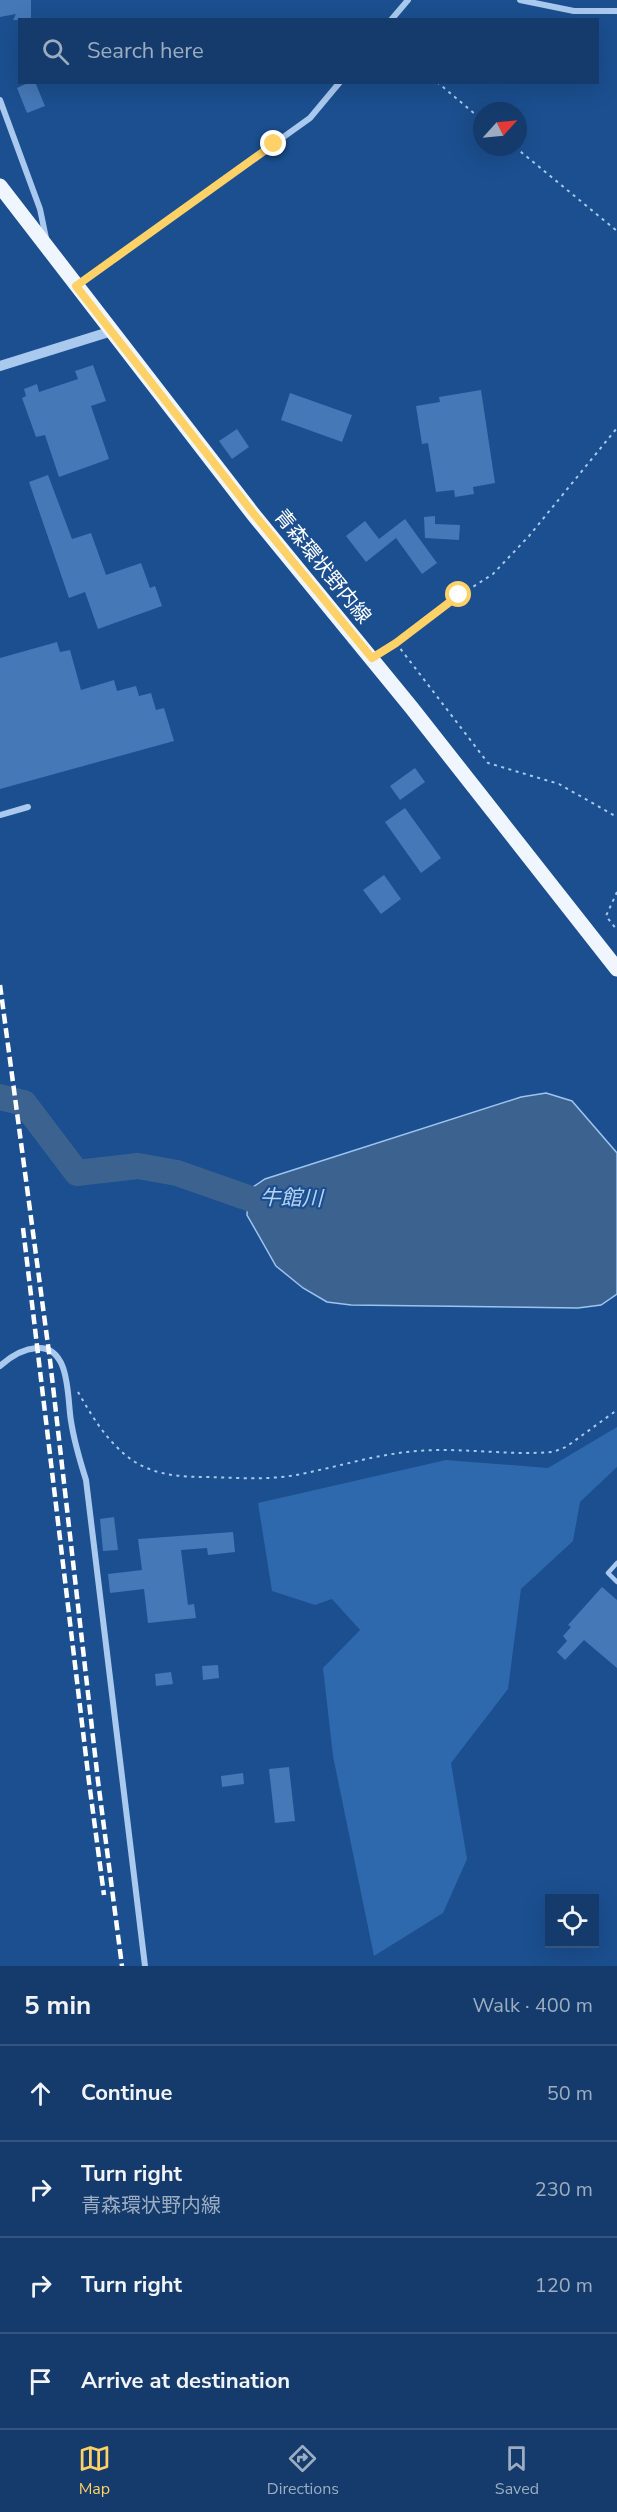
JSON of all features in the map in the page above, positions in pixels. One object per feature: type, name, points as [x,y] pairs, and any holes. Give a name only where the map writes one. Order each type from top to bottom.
[{"type":"main road","name":"青森環状野内線","points":[[0,186],[253,513],[372,658],[617,969]]},
{"type":"street","points":[[393,18],[408,0]]},
{"type":"street","points":[[520,0],[590,13],[617,11]]},
{"type":"street","points":[[76,286],[310,118],[338,84]]},
{"type":"street","points":[[0,100],[40,209],[47,249]]},
{"type":"street","points":[[0,366],[112,331]]},
{"type":"street","points":[[0,815],[28,807]]},
{"type":"street","points":[[0,1366],[12,1356],[28,1349],[42,1348],[55,1353],[62,1364],[76,1446],[86,1480],[145,1966]]},
{"type":"lane","points":[[617,1563],[608,1573],[617,1582]]},
{"type":"path","points":[[438,84],[473,113]]},
{"type":"path","points":[[526,156],[617,231]]},
{"type":"path","points":[[372,658],[396,643],[440,608],[493,574],[529,536],[617,428]]},
{"type":"path","points":[[396,643],[488,763],[559,784],[617,817]]},
{"type":"path","points":[[617,892],[606,916],[617,930]]},
{"type":"path","points":[[62,1364],[95,1421],[111,1441],[135,1461],[161,1474],[194,1477],[249,1478],[294,1475],[394,1453],[426,1449],[552,1452],[566,1447],[617,1410]]},
{"type":"shaded area","points":[[617,1427],[617,1467],[580,1502],[573,1541],[521,1589],[508,1689],[451,1763],[467,1859],[443,1913],[374,1956],[333,1756],[323,1668],[360,1630],[332,1599],[315,1605],[272,1591],[258,1503],[446,1460],[548,1468]]},
{"type":"water","points":[[546,1093],[572,1101],[617,1153],[617,1294],[601,1305],[578,1308],[351,1305],[327,1302],[303,1288],[276,1266],[247,1215],[248,1198],[253,1187],[265,1179],[521,1097]]},
{"type":"building","points":[[0,0],[31,0],[31,18],[13,20],[16,14],[0,17]]},
{"type":"building","points":[[26,84],[36,84],[45,106],[27,113],[17,88]]},
{"type":"building","points":[[93,365],[106,401],[91,406],[109,459],[59,477],[45,435],[36,437],[22,398],[26,396],[24,389],[37,384],[39,392],[78,379],[75,371]]},
{"type":"building","points":[[481,390],[495,483],[473,487],[474,494],[455,497],[454,490],[436,492],[428,443],[422,444],[416,406],[440,402],[439,397]]},
{"type":"building","points":[[290,393],[352,415],[342,442],[281,420]]},
{"type":"building","points":[[237,429],[249,447],[232,459],[219,441]]},
{"type":"building","points":[[48,475],[72,539],[91,533],[106,575],[141,563],[150,588],[155,586],[162,606],[98,629],[85,592],[69,598],[29,482]]},
{"type":"building","points":[[435,516],[435,524],[460,525],[459,540],[425,538],[424,517]]},
{"type":"building","points":[[405,519],[437,563],[422,574],[396,538],[366,562],[346,536],[365,521],[379,539]]},
{"type":"building","points":[[57,642],[60,652],[70,650],[81,690],[114,680],[117,691],[136,686],[139,696],[151,693],[156,710],[164,708],[174,741],[0,789],[0,658]]},
{"type":"building","points":[[415,768],[425,782],[400,800],[390,786]]},
{"type":"building","points":[[405,808],[441,858],[421,873],[385,822]]},
{"type":"building","points":[[384,875],[401,899],[381,914],[363,890]]},
{"type":"building","points":[[114,1517],[118,1550],[103,1551],[100,1519]]},
{"type":"building","points":[[233,1532],[235,1552],[208,1555],[207,1548],[181,1550],[188,1605],[194,1604],[196,1618],[148,1623],[144,1589],[110,1593],[108,1574],[142,1570],[138,1539]]},
{"type":"building","points":[[602,1587],[617,1600],[617,1668],[584,1640],[565,1660],[557,1652],[567,1641],[563,1636],[571,1627],[568,1625]]},
{"type":"building","points":[[218,1665],[219,1678],[203,1680],[202,1666]]},
{"type":"building","points":[[171,1672],[173,1684],[156,1686],[155,1674]]},
{"type":"building","points":[[289,1767],[295,1821],[275,1823],[269,1769]]},
{"type":"building","points":[[243,1773],[244,1784],[222,1787],[221,1776]]},
{"type":"waterway","name":"牛館川","points":[[0,1097],[24,1103],[77,1173],[138,1166],[177,1173],[257,1201],[283,1200]]},
{"type":"railway","points":[[0,985],[50,1360],[98,1781],[122,1966]]},
{"type":"railway","points":[[23,1228],[104,1895]]},
{"type":"route","points":[[274,144],[76,286],[253,513],[372,658],[396,643],[459,595]]}]
